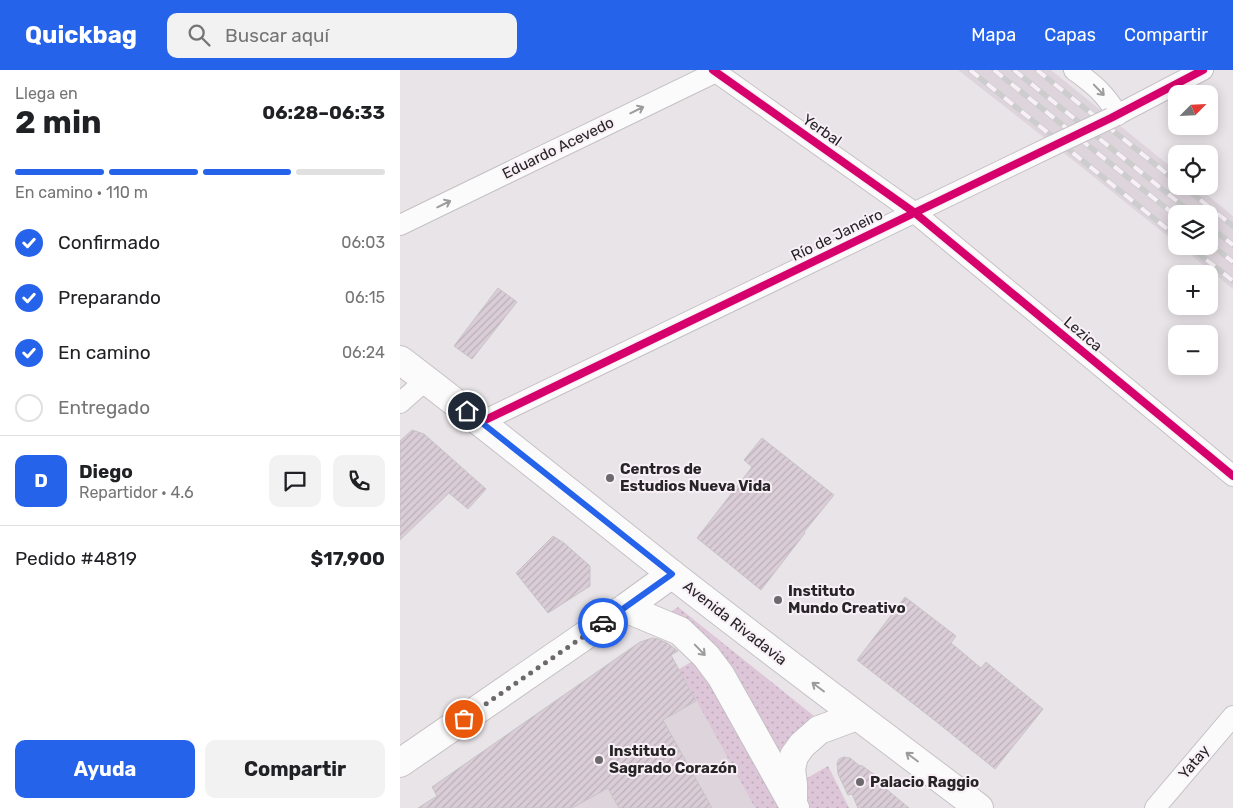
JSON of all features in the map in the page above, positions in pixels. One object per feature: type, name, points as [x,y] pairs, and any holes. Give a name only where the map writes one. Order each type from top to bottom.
[{"type":"main road","name":"Avenida Rivadavia","points":[[400,360],[672,574],[979,808]]},
{"type":"main road","points":[[400,763],[672,574]]},
{"type":"main road","points":[[625,608],[680,631],[706,656],[721,676],[794,806]]},
{"type":"main road","points":[[794,806],[791,769],[794,756],[802,745],[819,730],[857,716]]},
{"type":"street","points":[[1074,70],[1094,84],[1108,99],[1115,116]]},
{"type":"street","name":"Río de Janeiro","points":[[481,422],[1054,146],[1203,70]]},
{"type":"street","name":"Yerbal","points":[[715,71],[914,213]]},
{"type":"street","name":"Eduardo Acevedo","points":[[400,225],[715,71]]},
{"type":"street","name":"Lezica","points":[[914,213],[1233,476]]},
{"type":"street","points":[[400,403],[426,380]]},
{"type":"street","name":"Yatay","points":[[1156,808],[1233,716]]},
{"type":"shaded area","points":[[958,70],[1051,70],[1168,165],[1168,195],[1207,195],[1233,216],[1233,289],[1218,277],[1218,265],[1203,265],[1191,255],[1218,255],[1218,205],[1168,205],[1168,237]]},
{"type":"shaded area","points":[[678,607],[814,716],[788,741],[778,762],[666,615]]},
{"type":"shaded area","points":[[700,657],[783,808],[755,808],[679,669]]},
{"type":"shaded area","name":"Instituto Sagrado Corazón","points":[[683,676],[755,808],[443,808],[432,787],[564,695],[585,733]]},
{"type":"shaded area","points":[[828,766],[849,808],[810,808],[806,800],[803,790],[807,778]]},
{"type":"building","points":[[498,288],[517,302],[472,359],[454,346]]},
{"type":"building","points":[[412,430],[424,434],[486,489],[468,509],[449,493],[400,540],[400,441]]},
{"type":"building","points":[[762,438],[834,495],[761,590],[697,538],[752,467],[744,460]]},
{"type":"building","points":[[553,536],[590,566],[590,586],[548,613],[516,573]]},
{"type":"building","points":[[905,597],[956,636],[951,643],[981,668],[986,662],[1043,709],[995,769],[857,660]]},
{"type":"building","name":"Instituto Sagrado Corazón","points":[[652,638],[667,643],[678,651],[671,655],[696,701],[663,720],[712,808],[619,808],[608,788],[572,808],[418,808],[437,796],[432,787],[640,642]]},
{"type":"building","name":"Palacio Raggio","points":[[844,757],[850,758],[882,780],[879,783],[909,808],[858,808],[852,794],[848,795],[838,774],[837,763],[839,759]]},
{"type":"railway","points":[[970,70],[1168,230]]},
{"type":"railway","points":[[994,70],[1168,210]]},
{"type":"railway","points":[[1014,70],[1182,205]]},
{"type":"railway","points":[[1037,70],[1168,175]]},
{"type":"railway","points":[[1194,195],[1233,226]]},
{"type":"railway","points":[[1218,233],[1233,245]]},
{"type":"railway","points":[[1218,250],[1233,262]]},
{"type":"railway","points":[[1200,255],[1233,281]]},
{"type":"cycle path","points":[[713,70],[915,213],[1233,476]]},
{"type":"cycle path","points":[[481,422],[1111,118],[1203,70]]},
{"type":"way so far","points":[[464,719],[603,623]]},
{"type":"place","name":"Centros de Estudios Nueva Vida","points":[[610,478]]},
{"type":"place","name":"Instituto Mundo Creativo","points":[[778,600]]},
{"type":"place","name":"Instituto Sagrado Corazón","points":[[599,760]]},
{"type":"place","name":"Palacio Raggio","points":[[860,782]]},
{"type":"route","points":[[467,411],[672,574],[603,623]]}]
